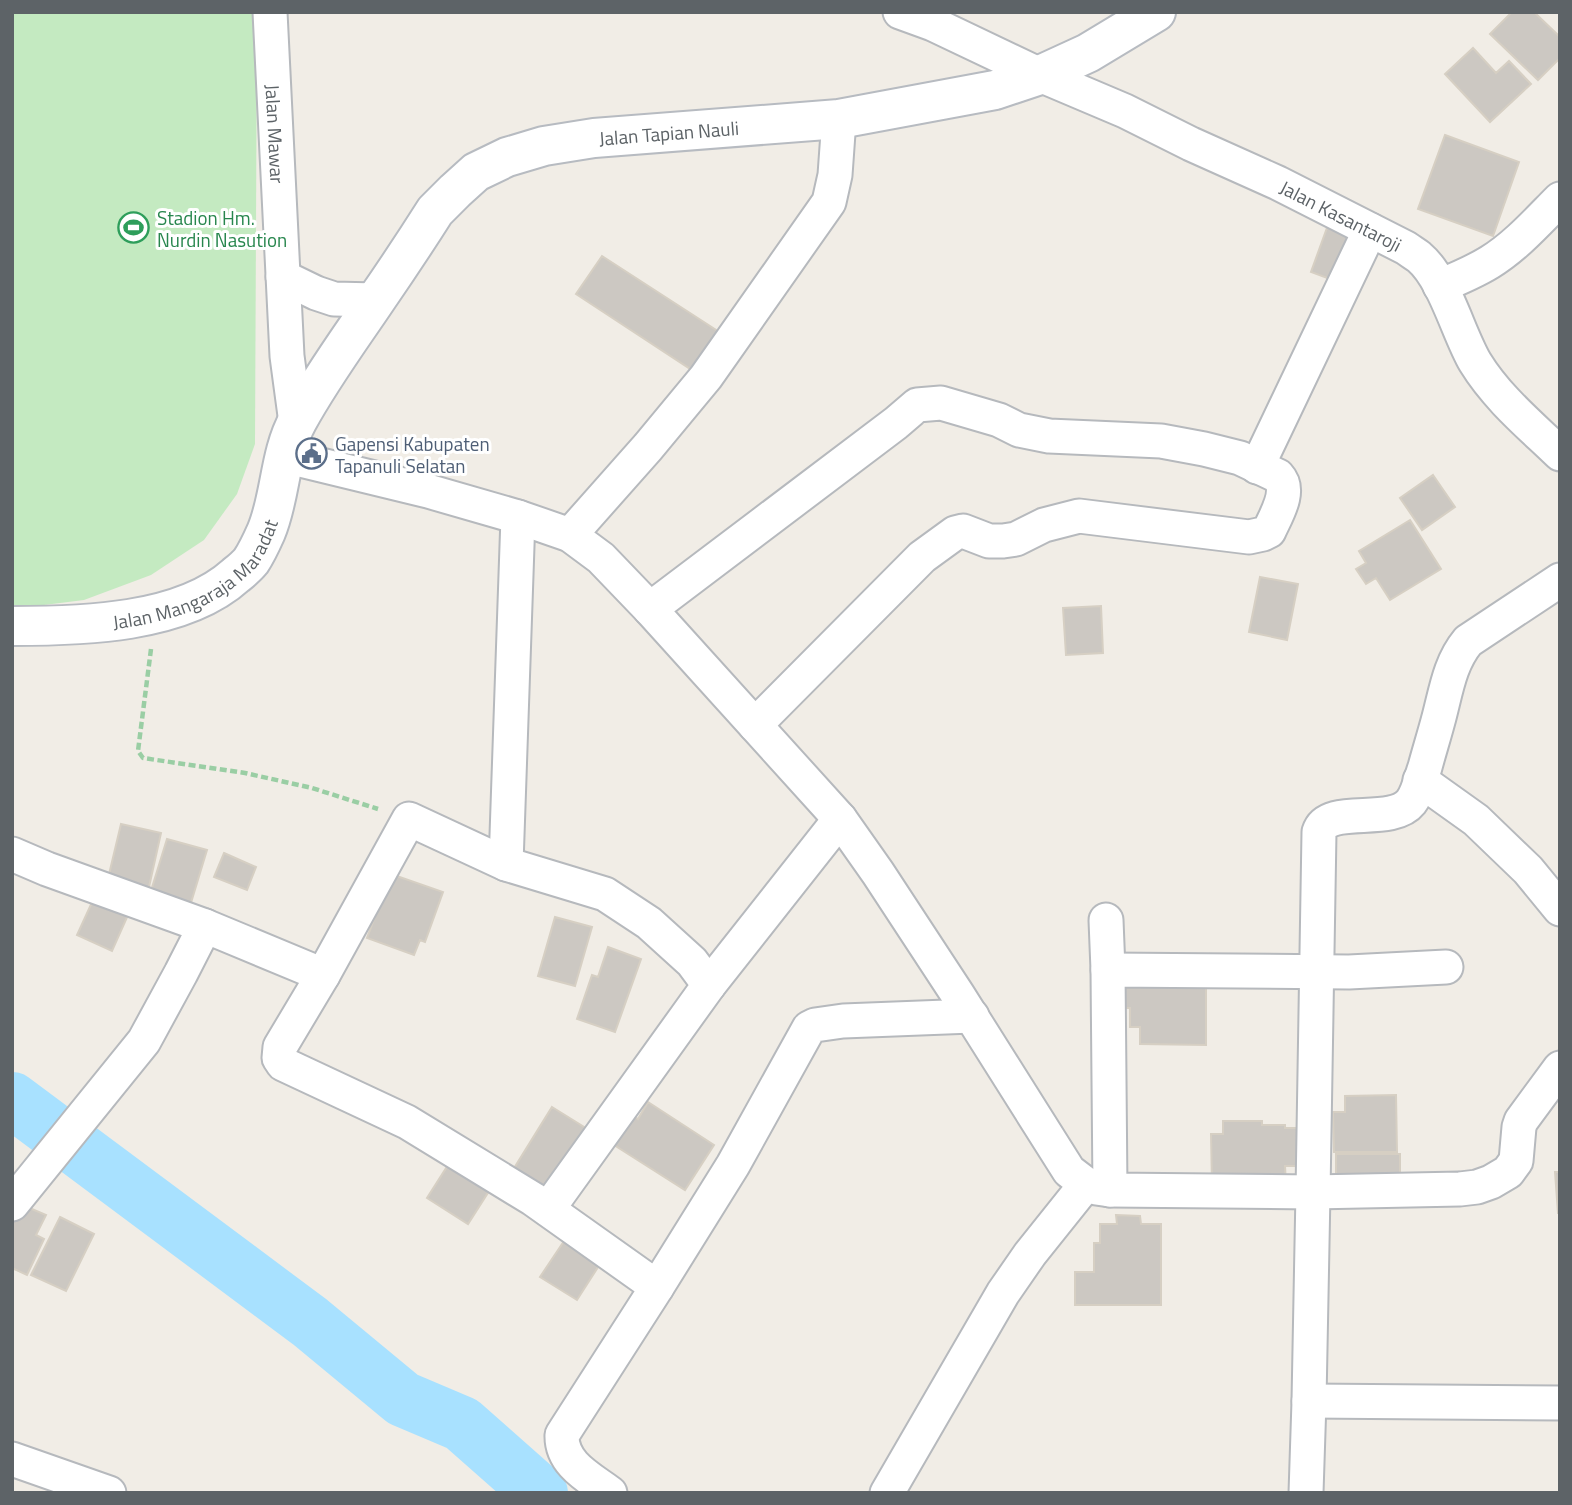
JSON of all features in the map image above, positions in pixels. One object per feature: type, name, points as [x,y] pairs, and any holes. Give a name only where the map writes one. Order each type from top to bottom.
[{"type":"main road","name":"Jalan Tapian Nauli","points":[[290,440],[330,367],[435,211],[476,172],[507,157],[544,146],[594,138],[839,119],[995,90],[1040,75],[1088,53],[1156,12]]},
{"type":"main road","name":"Jalan Mangaraja Maradat","points":[[12,626],[74,625],[154,614],[196,601],[226,584],[250,562],[266,531],[290,440]]},
{"type":"street","name":"Jalan Mawar","points":[[270,12],[290,440]]},
{"type":"street","name":"Jalan Kasantaroji","points":[[900,12],[933,24],[1278,183],[1420,257],[1440,286],[1474,360],[1487,380],[1560,454]]},
{"type":"street","points":[[570,535],[706,377],[829,202],[835,175],[839,119]]},
{"type":"street","points":[[1440,286],[1492,261],[1560,200]]},
{"type":"street","points":[[1256,467],[1370,230]]},
{"type":"street","points":[[283,277],[334,299],[376,300]]},
{"type":"street","points":[[650,609],[917,405],[941,403],[999,420],[1019,430],[1049,436],[1161,441],[1240,458],[1278,476],[1283,484],[1282,502],[1269,531],[1257,536],[1079,516],[1045,525],[1016,539],[1003,541],[989,541],[963,531],[954,533],[922,557],[755,725]]},
{"type":"street","points":[[290,440],[428,491],[570,535],[601,558],[840,819],[972,1016],[1069,1171],[1098,1187],[1314,1192],[1478,1187],[1500,1178],[1516,1161],[1521,1121],[1560,1068]]},
{"type":"street","points":[[506,864],[518,517]]},
{"type":"street","points":[[1306,1493],[1314,1192],[1317,846],[1321,826],[1330,819],[1382,814],[1403,809],[1409,804],[1420,779],[1449,678],[1461,649],[1468,641],[1560,580]]},
{"type":"street","points":[[1420,779],[1476,820],[1528,870],[1560,909]]},
{"type":"street","points":[[657,1287],[548,1209],[407,1122],[283,1064],[279,1058],[279,1047],[323,975],[410,819],[506,864],[604,894],[649,923],[692,962],[709,985]]},
{"type":"street","points":[[548,1209],[709,985],[840,819]]},
{"type":"street","points":[[12,854],[205,926],[323,975]]},
{"type":"street","points":[[887,1493],[1003,1293],[1030,1254],[1098,1187],[1108,970],[1106,920]]},
{"type":"street","points":[[12,1205],[144,1041],[205,926]]},
{"type":"street","points":[[1108,970],[1349,972],[1446,967]]},
{"type":"street","points":[[610,1493],[571,1462],[563,1450],[562,1435],[733,1165],[806,1031],[815,1024],[843,1021],[972,1016]]},
{"type":"street","points":[[1309,1401],[1560,1403]]},
{"type":"street","points":[[12,1460],[109,1493]]},
{"type":"path","points":[[154,614],[138,751],[143,758],[258,776],[312,788],[410,819]]},
{"type":"green space","name":"Stadion Hm. Nurdin Nasution","points":[[12,12],[257,12],[255,444],[237,494],[204,540],[151,575],[84,600],[12,609]]},
{"type":"building","points":[[1512,12],[1534,12],[1560,37],[1560,58],[1538,80],[1490,34]]},
{"type":"building","points":[[1473,48],[1496,73],[1509,61],[1531,84],[1490,122],[1445,74]]},
{"type":"building","points":[[1445,135],[1519,162],[1493,236],[1418,209]]},
{"type":"building","points":[[1328,225],[1356,236],[1338,282],[1311,272]]},
{"type":"building","points":[[602,256],[727,337],[701,376],[576,294]]},
{"type":"building","points":[[1433,475],[1455,507],[1422,530],[1400,498]]},
{"type":"building","points":[[1410,520],[1441,569],[1390,600],[1376,578],[1366,584],[1356,569],[1366,563],[1359,551]]},
{"type":"building","points":[[1260,577],[1298,584],[1287,640],[1249,632]]},
{"type":"building","points":[[1101,606],[1103,653],[1066,655],[1063,608]]},
{"type":"building","points":[[121,824],[161,833],[147,896],[106,887]]},
{"type":"building","points":[[167,839],[207,850],[190,906],[150,894]]},
{"type":"building","points":[[224,853],[256,867],[247,890],[214,877]]},
{"type":"building","points":[[391,874],[443,892],[425,942],[420,940],[414,955],[367,938]]},
{"type":"building","points":[[93,900],[128,915],[112,951],[77,935]]},
{"type":"building","points":[[555,917],[592,927],[575,986],[538,976]]},
{"type":"building","points":[[608,947],[641,959],[615,1032],[577,1019],[592,975],[598,977]]},
{"type":"building","points":[[1124,980],[1206,981],[1206,1045],[1140,1044],[1140,1027],[1130,1027],[1130,1008],[1124,1008]]},
{"type":"building","points":[[1396,1095],[1397,1152],[1334,1152],[1333,1112],[1345,1112],[1345,1096]]},
{"type":"building","points":[[648,1102],[714,1145],[685,1190],[614,1145],[633,1116],[638,1119]]},
{"type":"building","points":[[552,1107],[589,1130],[545,1201],[508,1178]]},
{"type":"building","points":[[1223,1121],[1262,1121],[1262,1125],[1301,1128],[1302,1166],[1285,1166],[1286,1184],[1212,1185],[1211,1134],[1223,1134]]},
{"type":"building","points":[[1336,1154],[1400,1154],[1400,1188],[1336,1188]]},
{"type":"building","points":[[450,1162],[491,1188],[468,1224],[427,1198]]},
{"type":"building","points":[[1555,1172],[1560,1172],[1560,1213],[1558,1213]]},
{"type":"building","points":[[18,1203],[46,1215],[36,1235],[44,1239],[27,1275],[12,1268],[12,1216]]},
{"type":"building","points":[[1116,1215],[1140,1216],[1141,1224],[1161,1224],[1161,1305],[1075,1305],[1075,1272],[1094,1272],[1094,1243],[1100,1243],[1100,1224],[1117,1224]]},
{"type":"building","points":[[60,1217],[94,1234],[66,1291],[31,1275]]},
{"type":"building","points":[[564,1241],[600,1264],[577,1300],[540,1277]]},
{"type":"waterway","points":[[12,1100],[310,1322],[403,1399],[462,1424],[540,1493]]},
{"type":"place","name":"Stadion Hm. Nurdin Nasution","points":[[134,228]]},
{"type":"place","name":"Gapensi Kabupaten Tapanuli Selatan","points":[[312,454]]}]
